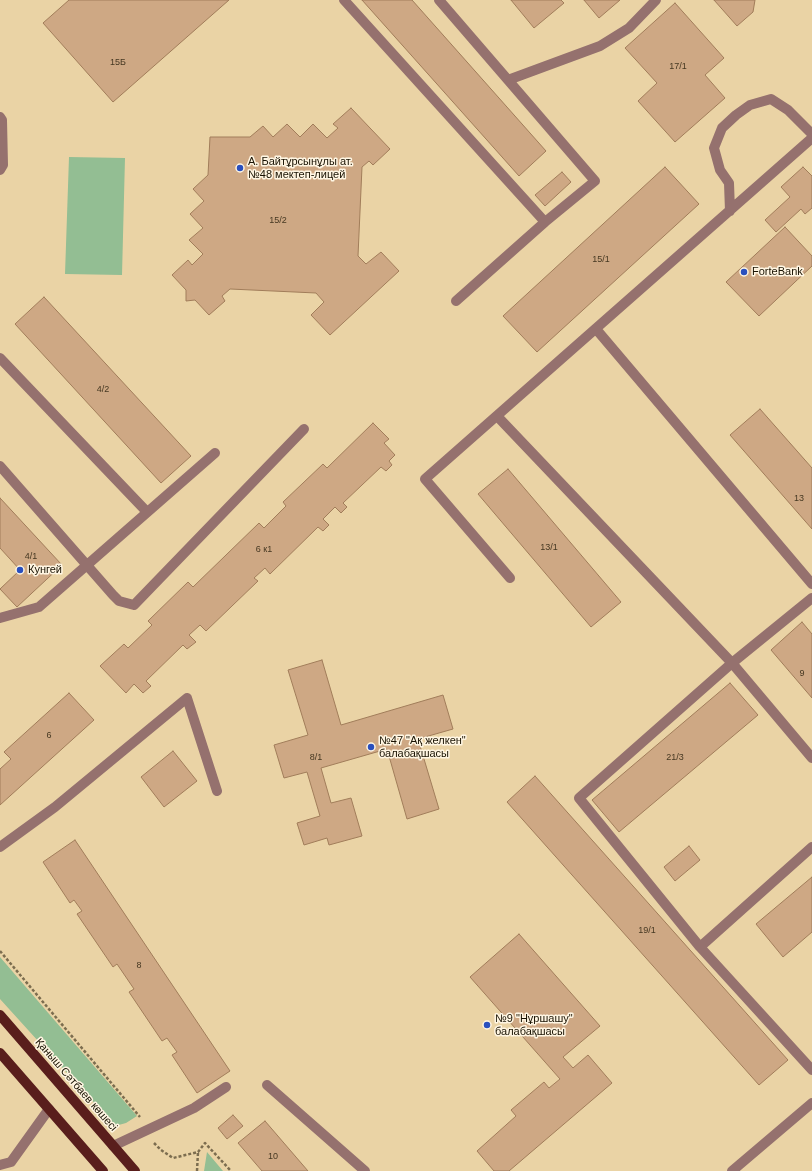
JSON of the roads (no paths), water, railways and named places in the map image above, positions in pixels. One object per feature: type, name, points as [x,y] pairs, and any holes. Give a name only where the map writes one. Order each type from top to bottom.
[{"type":"main road","name":"Қаныш Сәтбаев көшесі","points":[[0,1015],[135,1171]]},
{"type":"main road","points":[[0,1053],[102,1171]]},
{"type":"lane","points":[[344,0],[545,222]]},
{"type":"lane","points":[[439,0],[595,181],[545,222],[456,301]]},
{"type":"lane","points":[[508,80],[600,46],[629,28],[656,0]]},
{"type":"lane","points":[[730,211],[729,183],[720,170],[714,148],[722,128],[750,105],[771,99],[788,110],[812,134]]},
{"type":"lane","points":[[0,117],[2,120],[3,165],[0,170]]},
{"type":"lane","points":[[510,578],[425,479],[812,138]]},
{"type":"lane","points":[[596,329],[812,584]]},
{"type":"lane","points":[[0,358],[147,512]]},
{"type":"lane","points":[[497,416],[732,663],[812,758]]},
{"type":"lane","points":[[0,466],[86,566],[119,601],[134,605],[304,429]]},
{"type":"lane","points":[[0,618],[39,607],[215,453]]},
{"type":"lane","points":[[812,598],[732,663],[579,798],[700,947],[812,1070]]},
{"type":"lane","points":[[0,847],[54,807],[187,698],[217,791]]},
{"type":"lane","points":[[700,947],[812,847]]},
{"type":"lane","points":[[267,1085],[365,1171]]},
{"type":"lane","points":[[113,1146],[194,1108],[226,1088]]},
{"type":"lane","points":[[732,1171],[812,1103]]},
{"type":"lane","points":[[0,1165],[11,1162],[49,1109]]},
{"type":"place","name":"А. Байтұрсынұлы ат. №48 мектеп-лицей","points":[[240,168]]},
{"type":"place","name":"ForteBank","points":[[744,272]]},
{"type":"place","name":"Кунгей","points":[[20,570]]},
{"type":"place","name":"№47 \"Ақ желкен\" балабақшасы","points":[[371,747]]},
{"type":"place","name":"№9 \"Нұршашу\" балабақшасы","points":[[487,1025]]}]
